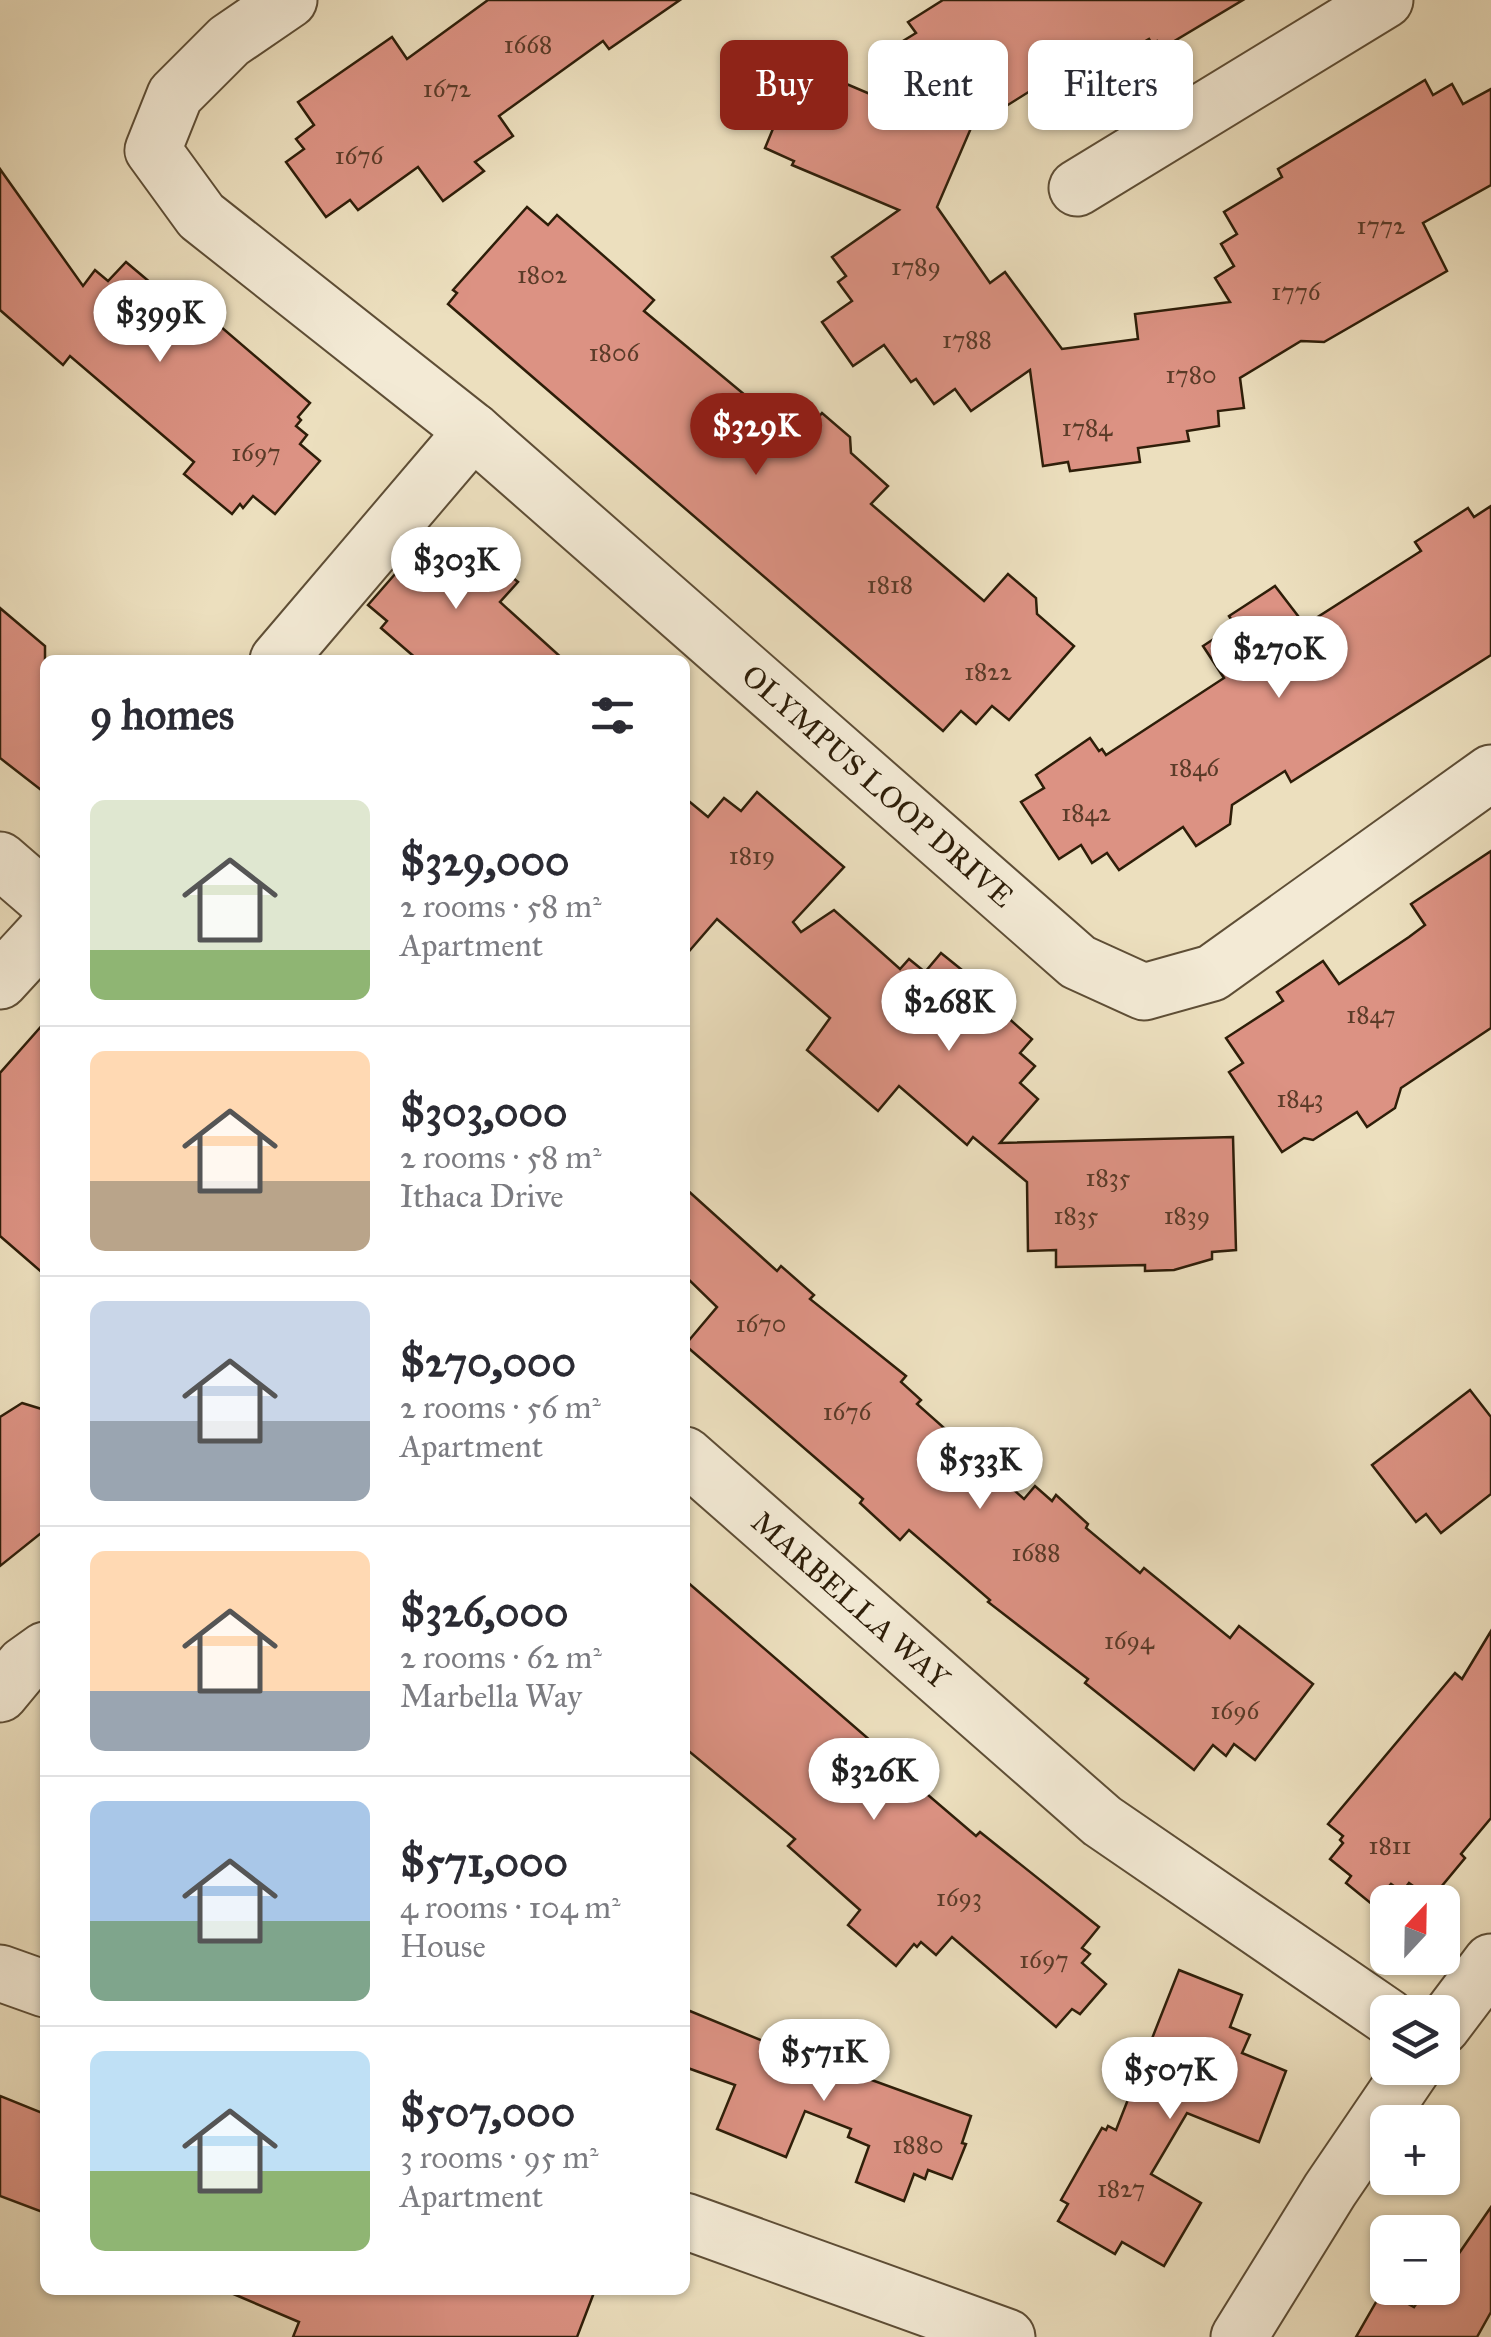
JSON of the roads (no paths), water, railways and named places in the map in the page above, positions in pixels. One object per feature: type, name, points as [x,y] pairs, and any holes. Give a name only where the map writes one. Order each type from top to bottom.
[{"type":"street","name":"OLYMPUS LOOP DRIVE","points":[[289,0],[230,41],[175,95],[153,150],[201,216],[473,431],[1078,962],[1144,992],[1212,973],[1491,773]]},
{"type":"street","points":[[1077,188],[1386,0]]},
{"type":"street","points":[[282,655],[473,431]]},
{"type":"street","points":[[0,860],[40,895]]},
{"type":"street","points":[[0,981],[40,937]]},
{"type":"street","name":"MARBELLA WAY","points":[[690,1458],[1102,1821],[1370,2006]]},
{"type":"street","points":[[0,1694],[40,1654]]},
{"type":"street","points":[[1460,2002],[1491,1962]]},
{"type":"street","points":[[0,1973],[40,1987]]},
{"type":"street","points":[[1243,2328],[1403,2085]]},
{"type":"street","points":[[690,2223],[1006,2337]]}]
